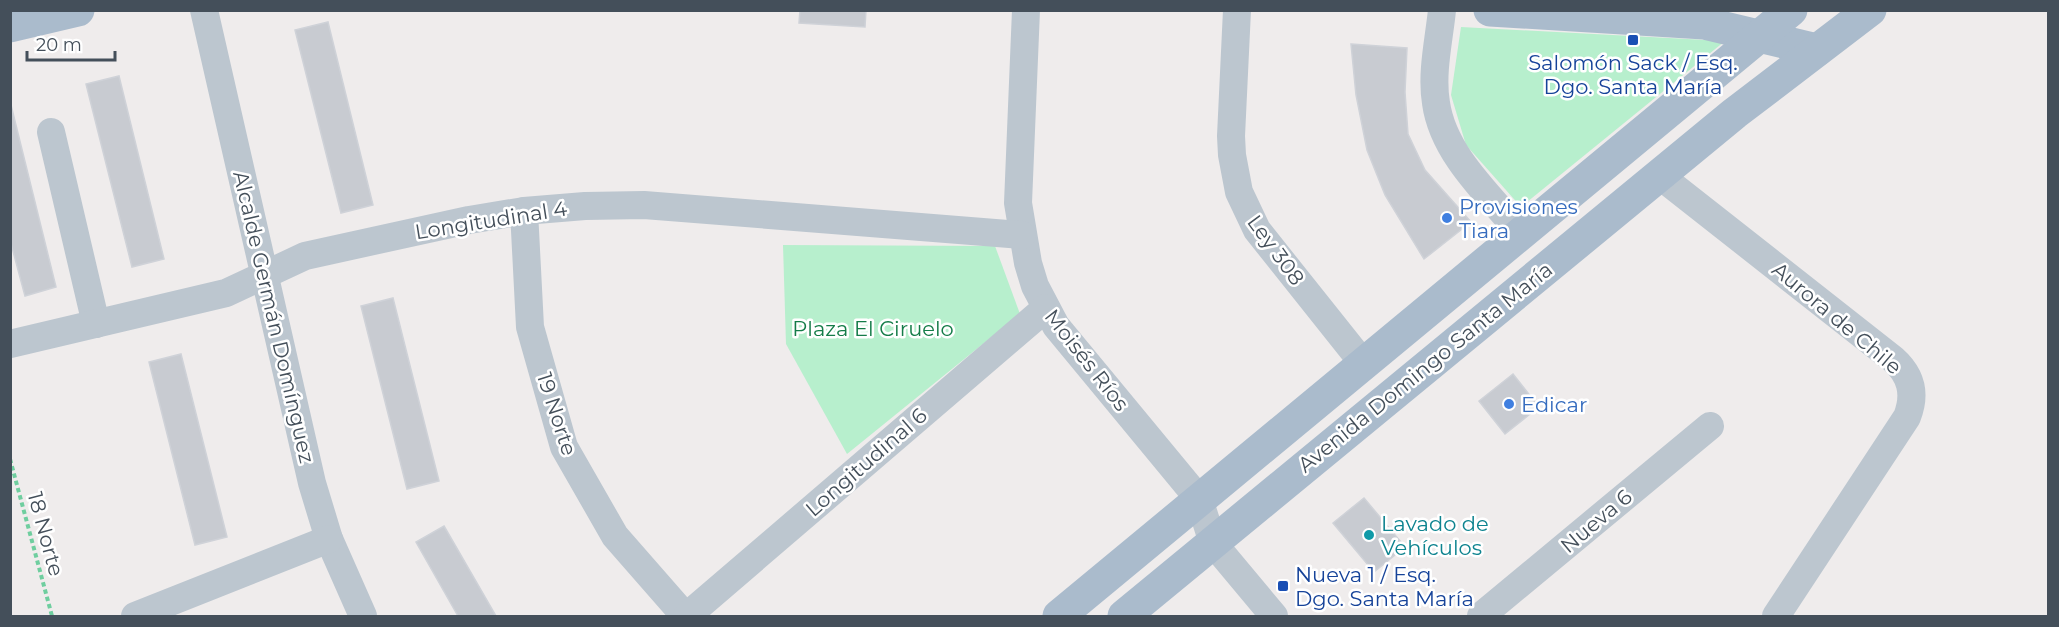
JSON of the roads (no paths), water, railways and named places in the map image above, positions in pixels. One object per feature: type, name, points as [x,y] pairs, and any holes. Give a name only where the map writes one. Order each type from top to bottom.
[{"type":"main road","points":[[10,26],[78,10]]},
{"type":"main road","points":[[1490,10],[1704,23],[1729,27],[1758,37],[1817,50],[1812,10]]},
{"type":"main road","name":"Avenida Domingo Santa María","points":[[1059,616],[1791,10]]},
{"type":"main road","name":"Avenida Domingo Santa María","points":[[1124,616],[1659,175],[1870,10]]},
{"type":"street","name":"Alcalde Germán Domínguez","points":[[204,10],[312,483],[329,539],[363,616]]},
{"type":"street","name":"Moisés Ríos","points":[[1026,10],[1018,179],[1022,235],[1035,286],[1056,326],[1199,500],[1213,543]]},
{"type":"street","name":"Ley 308","points":[[1237,10],[1231,136],[1239,192],[1247,212],[1270,247],[1363,363]]},
{"type":"street","points":[[1442,10],[1435,81],[1440,122],[1448,141],[1460,159],[1521,233]]},
{"type":"street","points":[[51,132],[96,324]]},
{"type":"street","name":"Aurora de Chile","points":[[1659,175],[1893,359],[1901,366],[1911,386],[1912,397],[1906,417],[1776,616]]},
{"type":"street","name":"Longitudinal 4","points":[[10,344],[226,293],[304,256],[524,211],[585,206],[644,205],[1022,235]]},
{"type":"street","name":"19 Norte","points":[[524,211],[530,327],[564,447],[615,536],[686,616]]},
{"type":"street","name":"Longitudinal 6","points":[[686,616],[1046,308]]},
{"type":"street","name":"Nueva 6","points":[[1481,616],[1710,426]]},
{"type":"street","points":[[135,616],[329,539]]},
{"type":"street","points":[[1213,543],[1274,616]]},
{"type":"place","name":"Salomón Sack / Esq. Dgo. Santa María","points":[[1633,40]]},
{"type":"place","name":"Provisiones Tiara","points":[[1447,218]]},
{"type":"place","name":"Edicar","points":[[1509,404]]},
{"type":"place","name":"Lavado de Vehículos","points":[[1369,535]]},
{"type":"place","name":"Nueva 1 / Esq. Dgo. Santa María","points":[[1283,586]]},
{"type":"park label","name":"Plaza El Ciruelo","points":[[873,328]]}]
